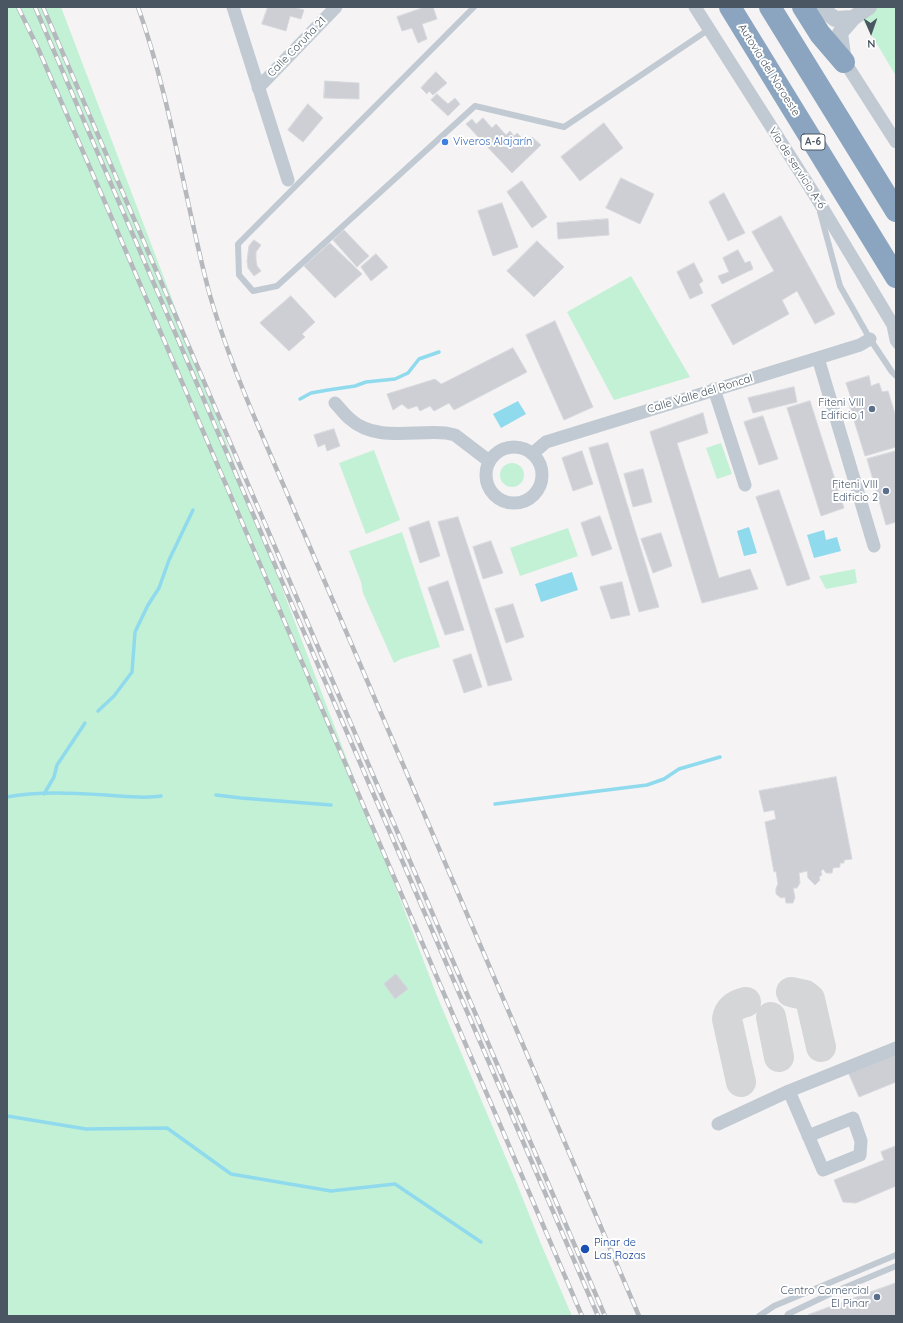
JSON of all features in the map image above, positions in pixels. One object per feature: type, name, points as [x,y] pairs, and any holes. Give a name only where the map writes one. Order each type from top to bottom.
[{"type":"highway","points":[[714,7],[833,175]]},
{"type":"highway","name":"Autovía del Noroeste","points":[[730,7],[896,277]]},
{"type":"highway","points":[[770,7],[896,211]]},
{"type":"highway","points":[[803,7],[820,34],[844,62]]},
{"type":"street","name":"Calle Coruña 21","points":[[233,7],[288,180]]},
{"type":"street","name":"Calle Coruña 21","points":[[258,88],[336,7]]},
{"type":"street","name":"Vía de servicio A-6","points":[[695,7],[708,30],[816,197],[896,330]]},
{"type":"street","points":[[812,7],[844,62],[896,142]]},
{"type":"street","points":[[820,7],[835,19],[853,18]]},
{"type":"street","points":[[844,62],[840,34],[853,18],[869,7]]},
{"type":"street","name":"Calle Valle del Roncal","points":[[532,454],[546,442],[860,345],[870,339]]},
{"type":"street","points":[[818,358],[874,546]]},
{"type":"street","points":[[714,389],[745,485]]},
{"type":"street","points":[[335,403],[351,420],[374,431],[382,433],[446,433],[455,436],[489,461]]},
{"type":"street","points":[[509,447],[521,448],[532,454],[538,460],[541,467],[541,483],[537,492],[533,496],[521,502],[512,503],[495,496],[489,488],[486,479],[486,470],[489,461],[498,452],[509,447]]},
{"type":"street","points":[[718,1124],[790,1091],[895,1049]]},
{"type":"street","points":[[790,1091],[808,1136],[823,1170],[860,1155],[861,1141],[853,1118],[808,1136]]},
{"type":"lane","points":[[474,7],[238,244],[239,275],[253,291],[277,286],[475,106],[564,127],[708,30]]},
{"type":"lane","points":[[816,197],[840,286],[870,339],[896,376]]},
{"type":"lane","points":[[886,313],[893,342],[896,346]]},
{"type":"lane","points":[[759,1316],[774,1306],[896,1255]]},
{"type":"lane","points":[[787,1316],[788,1314],[834,1292],[896,1266]]},
{"type":"green space","points":[[7,7],[61,7],[437,996],[572,1316],[7,1316]]},
{"type":"green space","points":[[855,7],[896,7],[896,76]]},
{"type":"green space","points":[[631,276],[690,377],[614,400],[567,312]]},
{"type":"green space","points":[[721,443],[732,474],[717,479],[706,448]]},
{"type":"green space","points":[[374,450],[400,520],[366,534],[339,463]]},
{"type":"green space","points":[[512,463],[521,466],[524,475],[521,484],[512,487],[503,484],[500,475],[503,466]]},
{"type":"green space","points":[[568,528],[578,556],[520,576],[510,548]]},
{"type":"green space","points":[[402,532],[440,647],[401,659],[394,663],[363,593],[361,582],[349,551]]},
{"type":"green space","points":[[855,569],[857,583],[826,589],[819,576]]},
{"type":"water","points":[[518,401],[526,414],[501,428],[493,414]]},
{"type":"water","points":[[749,527],[757,553],[744,556],[737,531]]},
{"type":"water","points":[[824,530],[826,540],[837,537],[841,551],[814,558],[807,535]]},
{"type":"water","points":[[572,572],[578,590],[541,602],[535,584]]},
{"type":"building","points":[[268,7],[293,7],[304,10],[301,19],[290,16],[286,31],[262,24]]},
{"type":"building","points":[[425,7],[433,7],[437,19],[422,24],[427,39],[418,43],[412,28],[402,31],[397,17]]},
{"type":"building","points":[[436,72],[447,83],[433,95],[429,91],[427,94],[421,88]]},
{"type":"building","points":[[325,81],[359,83],[359,99],[324,98]]},
{"type":"building","points":[[437,94],[448,104],[455,98],[460,104],[448,116],[431,100]]},
{"type":"building","points":[[308,104],[323,118],[303,142],[288,130]]},
{"type":"building","points":[[483,118],[492,128],[496,124],[506,135],[510,131],[514,136],[517,133],[526,142],[532,137],[541,145],[512,173],[466,124],[472,119],[476,124]]},
{"type":"building","points":[[604,123],[623,148],[580,181],[561,157]]},
{"type":"building","points":[[621,178],[654,194],[640,224],[606,208]]},
{"type":"building","points":[[522,181],[547,217],[532,228],[507,192]]},
{"type":"building","points":[[724,193],[745,233],[728,241],[709,202]]},
{"type":"building","points":[[502,203],[518,247],[493,256],[478,211]]},
{"type":"building","points":[[781,216],[835,314],[815,324],[797,291],[782,300],[789,314],[733,345],[711,305],[774,271],[752,232]]},
{"type":"building","points":[[608,219],[609,235],[558,239],[557,223]]},
{"type":"building","points":[[344,230],[369,256],[357,267],[333,240]]},
{"type":"building","points":[[254,240],[261,245],[256,252],[256,260],[257,266],[261,271],[254,276],[248,268],[247,261],[249,246]]},
{"type":"building","points":[[537,241],[564,267],[534,297],[507,271]]},
{"type":"building","points":[[330,243],[362,274],[335,298],[304,266]]},
{"type":"building","points":[[738,250],[745,263],[750,261],[753,269],[722,284],[718,276],[729,272],[723,258]]},
{"type":"building","points":[[376,254],[388,267],[371,281],[361,267]]},
{"type":"building","points":[[694,263],[703,281],[699,284],[703,293],[690,299],[677,272]]},
{"type":"building","points":[[291,296],[315,322],[302,334],[305,337],[289,351],[260,323]]},
{"type":"building","points":[[555,321],[593,407],[564,420],[526,335]]},
{"type":"building","points":[[513,348],[527,372],[454,410],[449,403],[434,411],[430,406],[420,411],[417,406],[408,409],[402,404],[393,410],[387,394],[435,379],[441,384]]},
{"type":"building","name":"Fiteni VIII Edificio 1","points":[[869,376],[871,386],[879,383],[882,392],[888,391],[896,417],[896,447],[865,456],[848,401],[851,398],[846,383]]},
{"type":"building","points":[[794,387],[797,402],[753,413],[748,398]]},
{"type":"building","points":[[810,401],[844,508],[821,516],[787,408]]},
{"type":"building","points":[[703,413],[708,433],[677,443],[719,578],[750,569],[758,589],[702,603],[650,432]]},
{"type":"building","points":[[763,416],[778,459],[759,465],[744,422]]},
{"type":"building","points":[[334,429],[340,446],[327,451],[325,444],[318,447],[314,435]]},
{"type":"building","points":[[608,443],[659,607],[639,612],[589,448]]},
{"type":"building","points":[[582,451],[593,484],[573,491],[562,458]]},
{"type":"building","name":"Fiteni VIII Edificio 2","points":[[896,451],[896,522],[886,525],[867,459]]},
{"type":"building","points":[[643,469],[652,502],[633,507],[624,474]]},
{"type":"building","points":[[779,490],[810,579],[787,586],[756,497]]},
{"type":"building","points":[[600,516],[612,549],[592,556],[581,523]]},
{"type":"building","points":[[458,517],[512,680],[488,686],[438,522]]},
{"type":"building","points":[[429,521],[440,556],[420,563],[409,528]]},
{"type":"building","points":[[661,533],[672,566],[653,573],[641,539]]},
{"type":"building","points":[[491,541],[503,573],[483,579],[473,547]]},
{"type":"building","points":[[448,581],[464,630],[445,635],[428,588]]},
{"type":"building","points":[[622,582],[630,615],[611,619],[600,587]]},
{"type":"building","points":[[513,604],[524,637],[506,643],[495,609]]},
{"type":"building","points":[[471,654],[482,687],[464,693],[453,660]]},
{"type":"building","points":[[836,777],[852,859],[844,860],[844,863],[840,863],[840,867],[833,868],[832,873],[826,873],[823,869],[821,871],[822,875],[819,877],[820,880],[815,885],[808,878],[807,871],[799,873],[800,883],[797,888],[793,888],[795,897],[793,903],[786,903],[785,897],[781,898],[776,894],[778,884],[776,871],[774,872],[765,822],[776,819],[774,810],[764,812],[759,791]]},
{"type":"building","points":[[396,974],[408,989],[395,999],[384,984]]},
{"type":"building","points":[[896,1053],[896,1082],[859,1097],[848,1072]]},
{"type":"building","points":[[896,1146],[896,1186],[856,1203],[843,1202],[834,1180],[884,1160],[881,1152]]},
{"type":"building","name":"Centro Comercial El Pinar","points":[[896,1283],[896,1316],[808,1316],[808,1315]]},
{"type":"waterway","points":[[300,399],[311,393],[355,386],[366,382],[395,379],[408,373],[419,359],[439,352]]},
{"type":"waterway","points":[[98,711],[114,696],[132,672],[135,632],[148,605],[159,588],[169,560],[193,510]]},
{"type":"waterway","points":[[44,794],[54,777],[57,765],[85,723]]},
{"type":"waterway","points":[[495,804],[647,785],[664,779],[679,769],[720,757]]},
{"type":"waterway","points":[[7,797],[56,793],[140,797],[161,796]]},
{"type":"waterway","points":[[216,795],[331,805]]},
{"type":"waterway","points":[[7,1116],[86,1129],[167,1128],[231,1174],[331,1191],[395,1184],[481,1242]]},
{"type":"taxiway","points":[[791,992],[805,995],[810,999],[821,1047]]},
{"type":"taxiway","points":[[741,1082],[727,1019],[734,1007],[746,1002]]},
{"type":"taxiway","points":[[771,1017],[779,1057]]},
{"type":"railway","points":[[18,7],[37,46],[104,200],[582,1316]]},
{"type":"railway","points":[[35,7],[598,1316]]},
{"type":"railway","points":[[43,7],[605,1316]]},
{"type":"railway","points":[[138,7],[160,77],[209,292],[238,378],[639,1316]]},
{"type":"place","name":"Viveros Alajarín","points":[[445,142]]},
{"type":"place","name":"Fiteni VIII Edificio 1","points":[[872,409]]},
{"type":"place","name":"Fiteni VIII Edificio 2","points":[[886,491]]},
{"type":"place","name":"Pinar de Las Rozas","points":[[585,1249]]},
{"type":"place","name":"Centro Comercial El Pinar","points":[[877,1297]]}]
